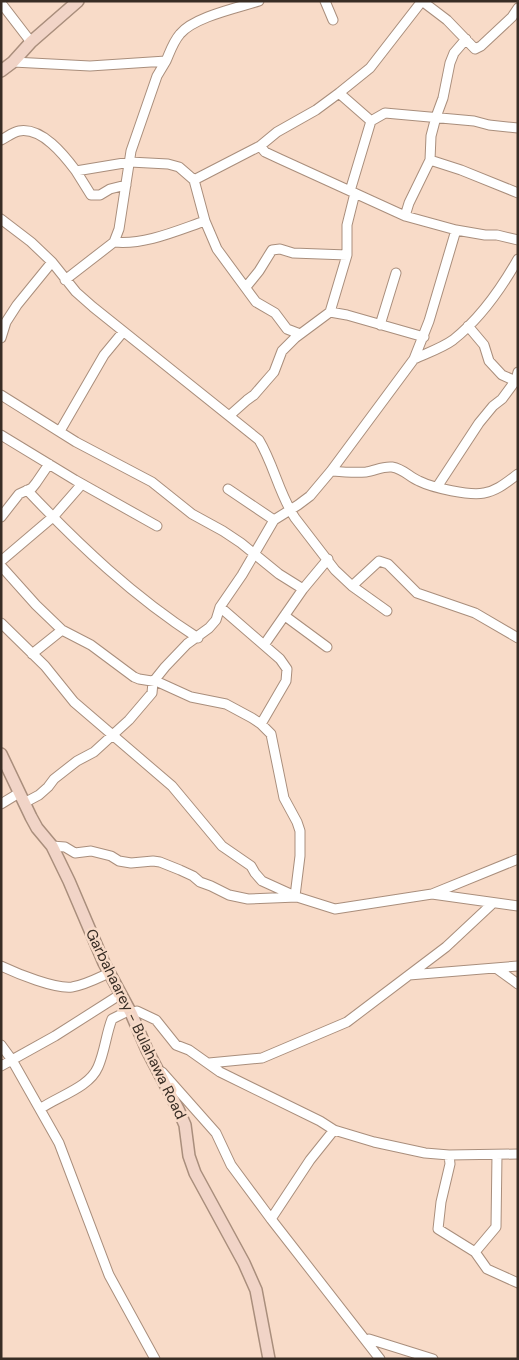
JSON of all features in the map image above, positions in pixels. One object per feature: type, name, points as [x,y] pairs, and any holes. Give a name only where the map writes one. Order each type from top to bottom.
[{"type":"main road","points":[[1,71],[78,1]]},
{"type":"main road","name":"Garbahaarey - Bulahawa Road","points":[[1,754],[37,828],[52,846],[109,973],[131,1012],[147,1050],[157,1066],[185,1125],[189,1156],[195,1172],[244,1263],[256,1290],[269,1359]]},
{"type":"street","points":[[65,280],[114,242],[118,229],[131,152],[157,76],[173,44],[181,33],[195,22],[259,1]]},
{"type":"street","points":[[325,1],[334,20]]},
{"type":"street","points":[[194,180],[260,146],[277,132],[316,110],[339,94],[351,81],[370,68],[422,1],[447,20],[475,49],[515,19],[518,8]]},
{"type":"street","points":[[1,4],[31,42]]},
{"type":"street","points":[[404,216],[430,160],[436,117],[443,98],[454,53],[466,39]]},
{"type":"street","points":[[13,62],[90,66],[166,61]]},
{"type":"street","points":[[339,94],[371,121]]},
{"type":"street","points":[[229,416],[254,395],[274,372],[282,351],[300,334],[330,312],[347,255],[347,225],[352,192],[371,121],[385,113],[436,117],[518,128]]},
{"type":"street","points":[[1,140],[17,131],[28,131],[40,136],[66,158],[91,194],[100,195],[110,189],[126,185]]},
{"type":"street","points":[[260,146],[265,152],[404,216],[456,230],[497,235],[518,240]]},
{"type":"street","points":[[430,160],[461,170],[518,193]]},
{"type":"street","points":[[76,172],[130,162],[168,164],[178,167],[194,180],[205,221],[217,249],[256,302],[275,313],[287,329],[300,334]]},
{"type":"street","points":[[1,219],[31,242],[52,262],[76,292],[123,332],[259,440],[270,461],[289,509],[335,570],[352,586],[387,611]]},
{"type":"street","points":[[114,242],[128,243],[146,240],[205,221]]},
{"type":"street","points":[[1,804],[39,794],[76,761],[94,752],[129,720],[152,693],[153,682],[187,644],[198,638],[216,620],[220,607],[242,576],[274,520],[306,500],[331,471],[414,359],[424,337],[456,230]]},
{"type":"street","points":[[246,287],[272,250],[280,249],[293,253],[347,255]]},
{"type":"street","points":[[414,359],[452,341],[468,326],[495,297],[518,259]]},
{"type":"street","points":[[1,338],[4,320],[52,262]]},
{"type":"street","points":[[380,325],[396,273]]},
{"type":"street","points":[[330,312],[424,337]]},
{"type":"street","points":[[437,487],[479,423],[493,406],[502,399],[517,378],[502,375],[490,361],[484,345],[468,326]]},
{"type":"street","points":[[60,432],[104,355],[123,332]]},
{"type":"street","points":[[1,395],[60,432],[152,482],[192,514],[223,531],[303,589]]},
{"type":"street","points":[[1,434],[82,484],[157,526]]},
{"type":"street","points":[[1,517],[19,494],[36,483],[49,464]]},
{"type":"street","points":[[331,471],[368,472],[379,468],[400,468],[419,481],[437,487],[483,494],[497,489],[518,474]]},
{"type":"street","points":[[1,560],[54,516],[82,484]]},
{"type":"street","points":[[228,489],[274,520]]},
{"type":"street","points":[[27,490],[54,516],[67,532],[116,576],[157,609],[198,638]]},
{"type":"street","points":[[264,645],[303,589],[328,560]]},
{"type":"street","points":[[352,586],[379,561],[388,564],[417,593],[474,612],[518,638]]},
{"type":"street","points":[[1,566],[36,605],[62,630],[91,645],[134,677],[139,680],[153,682],[191,697],[226,704],[261,724],[271,734],[284,798],[300,831],[300,856],[296,896]]},
{"type":"street","points":[[220,607],[280,659],[287,668],[286,681],[261,724]]},
{"type":"street","points":[[285,616],[327,647]]},
{"type":"street","points":[[1,623],[51,673],[67,694],[172,786],[228,850],[251,866],[255,874],[262,881],[296,896],[335,909],[432,894],[518,859]]},
{"type":"street","points":[[32,654],[62,630]]},
{"type":"street","points":[[52,846],[65,846],[75,853],[100,852],[119,861],[131,863],[160,862],[193,876],[200,882],[224,893],[238,897],[248,899],[296,896]]},
{"type":"street","points":[[432,894],[492,904],[518,906]]},
{"type":"street","points":[[209,1063],[262,1058],[346,1022],[446,947],[492,904]]},
{"type":"street","points":[[1,966],[28,978],[56,986],[72,987],[109,973]]},
{"type":"street","points":[[409,975],[518,966]]},
{"type":"street","points":[[496,968],[518,984]]},
{"type":"street","points":[[1,1066],[55,1036],[120,994]]},
{"type":"street","points":[[40,1110],[87,1082],[98,1068],[112,1018],[137,1011],[156,1020],[176,1045],[189,1050],[229,1076],[320,1121],[334,1130],[405,1150],[448,1155],[518,1154]]},
{"type":"street","points":[[1,1045],[12,1060],[59,1143],[109,1275],[155,1359]]},
{"type":"street","points":[[157,1066],[216,1133],[231,1165],[380,1359]]},
{"type":"street","points":[[271,1219],[310,1160],[334,1130]]},
{"type":"street","points":[[448,1155],[450,1164],[441,1202],[438,1229],[475,1252],[487,1269],[518,1283]]},
{"type":"street","points":[[475,1252],[496,1227],[497,1155]]},
{"type":"street","points":[[366,1341],[369,1339],[433,1359]]}]
